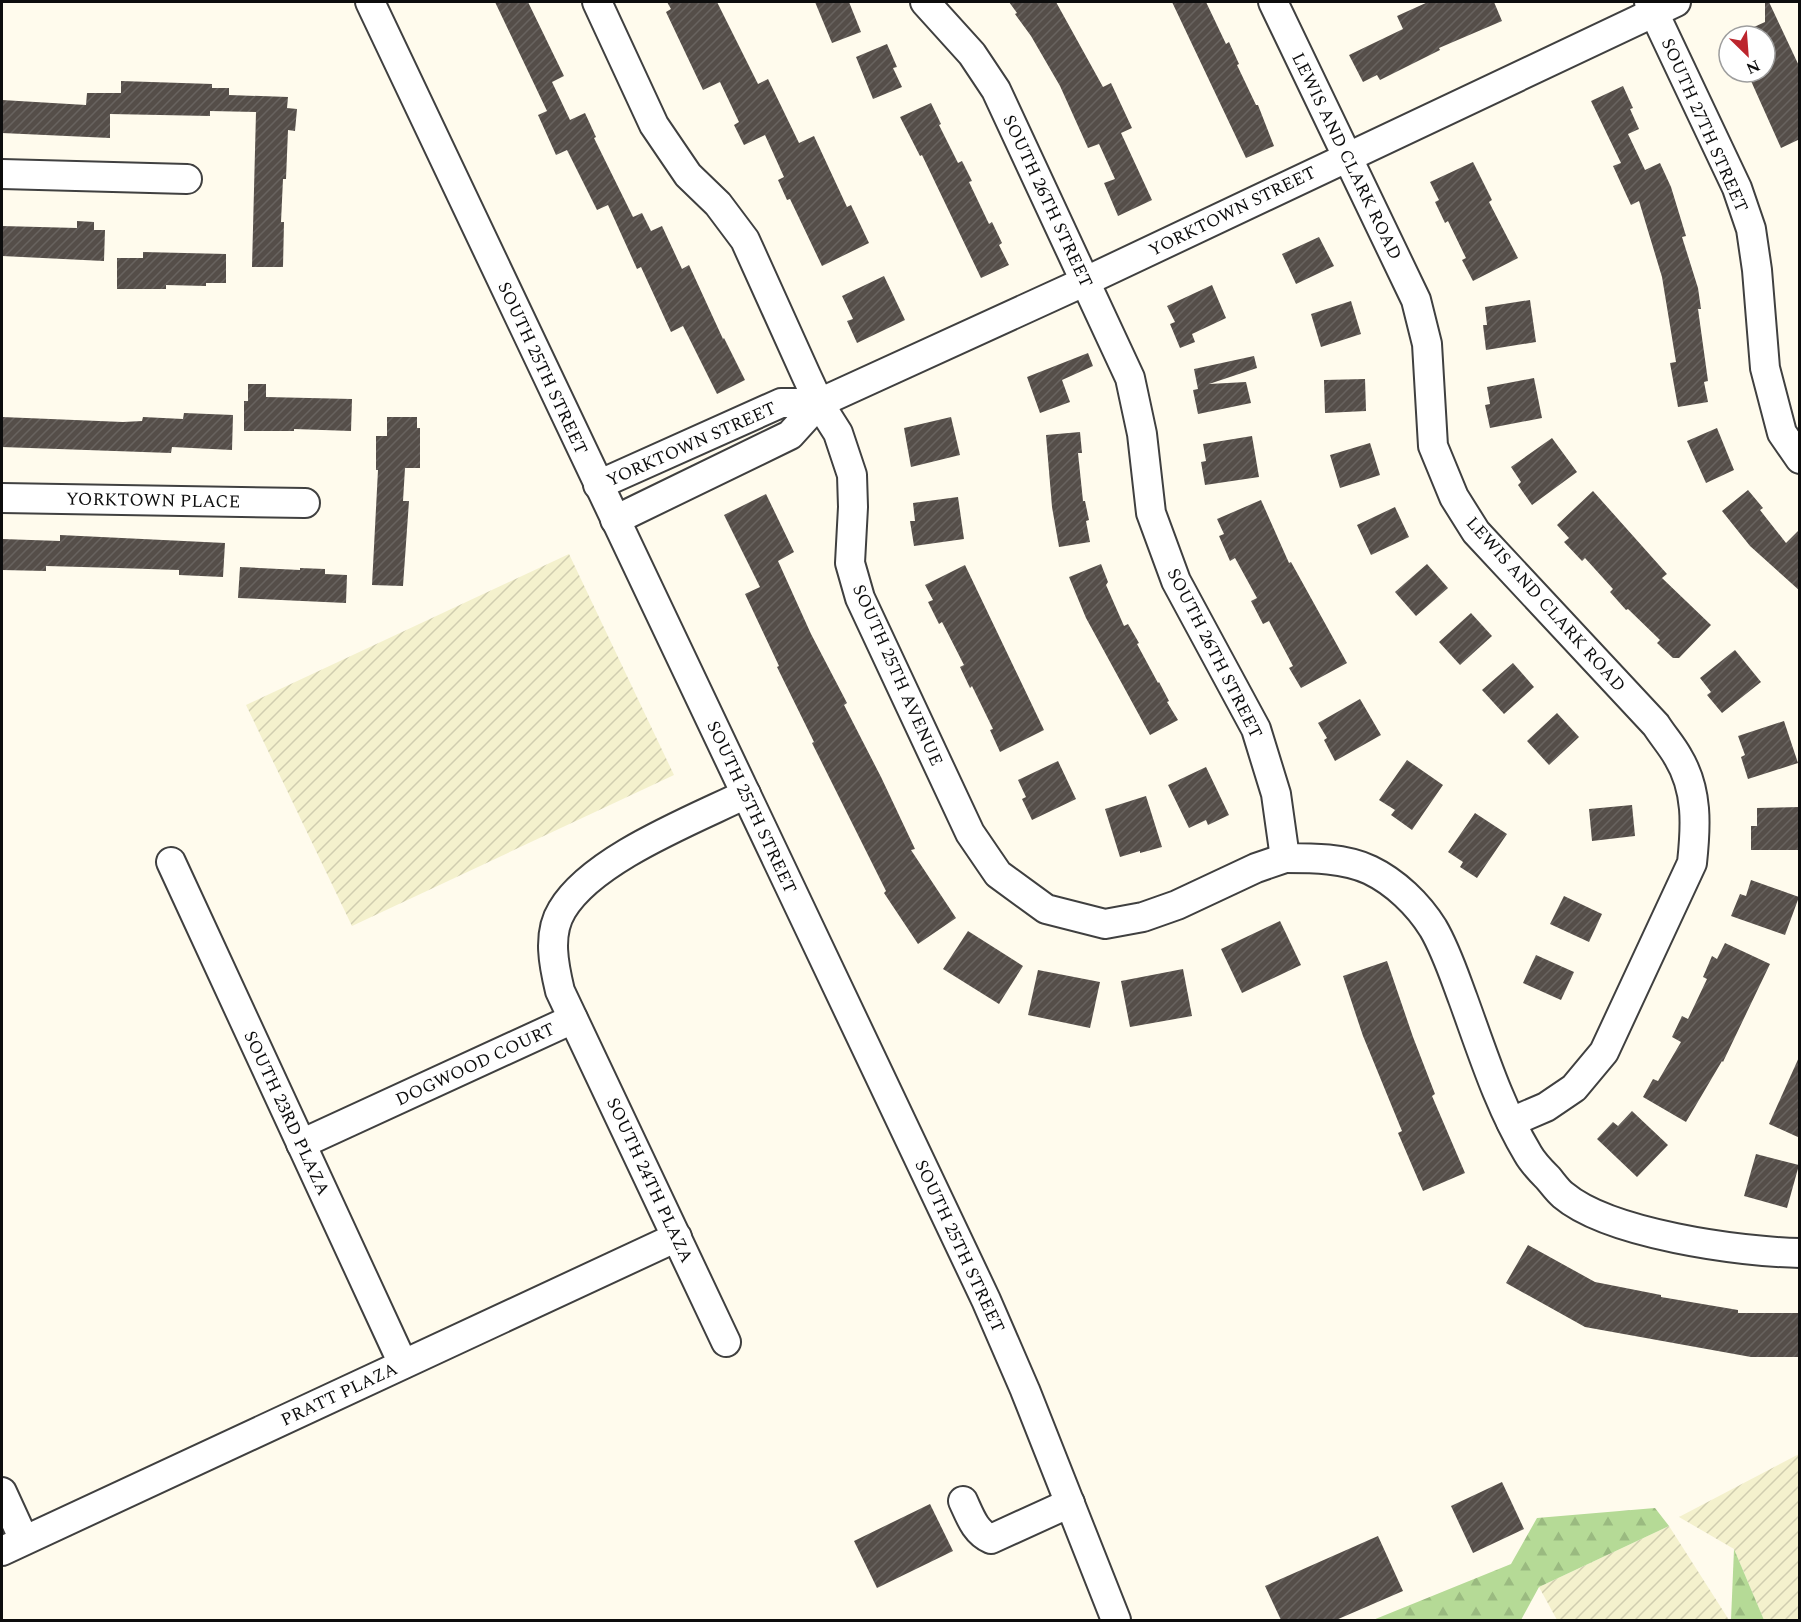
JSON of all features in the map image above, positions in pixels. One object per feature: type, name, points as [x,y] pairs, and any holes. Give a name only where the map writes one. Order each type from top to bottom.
[{"type":"street","name":"SOUTH 25TH STREET","points":[[370,2],[981,1289],[1025,1390],[1116,1620]]},
{"type":"street","name":"SOUTH 25TH AVENUE","points":[[597,2],[654,125],[688,175],[718,204],[745,240],[819,403],[838,433],[852,475],[850,563],[860,598],[970,833],[998,874],[1046,909],[1106,924],[1143,917],[1177,905],[1256,868],[1284,858]]},
{"type":"street","name":"SOUTH 26TH STREET","points":[[925,2],[972,54],[996,90],[1130,378],[1142,434],[1151,513],[1176,581],[1256,729],[1276,794],[1284,858]]},
{"type":"street","name":"LEWIS AND CLARK ROAD","points":[[1273,2],[1416,300],[1427,344],[1433,446],[1454,497],[1476,532],[1656,726],[1679,758],[1694,798],[1696,829],[1692,863],[1604,1052],[1574,1088],[1546,1107],[1511,1122]]},
{"type":"street","name":"YORKTOWN STREET","points":[[598,485],[781,404],[819,403],[1086,281],[1660,5]]},
{"type":"street","name":"SOUTH 27TH STREET","points":[[1660,5],[1737,188],[1751,229],[1757,270],[1765,368],[1782,433],[1800,459]]},
{"type":"street","points":[[2,174],[186,179]]},
{"type":"street","name":"YORKTOWN STREET","points":[[615,520],[790,435],[819,403]]},
{"type":"street","name":"YORKTOWN PLACE","points":[[2,498],[305,503]]},
{"type":"street","name":"DOGWOOD COURT","points":[[301,1144],[573,1019],[561,991],[553,962],[554,935],[561,911],[579,888],[602,868],[670,831],[746,794]]},
{"type":"street","points":[[1284,858],[1313,858],[1343,862],[1368,869],[1393,884],[1414,903],[1432,927],[1449,962],[1491,1076],[1511,1122],[1529,1156],[1563,1196],[1597,1215],[1651,1233],[1729,1248],[1800,1253]]},
{"type":"street","name":"SOUTH 23RD PLAZA","points":[[171,862],[403,1364]]},
{"type":"street","name":"SOUTH 24TH PLAZA","points":[[573,1019],[726,1342]]},
{"type":"street","name":"PRATT PLAZA","points":[[13,1545],[677,1237]]},
{"type":"street","points":[[2,1491],[13,1545]]},
{"type":"street","points":[[963,1501],[973,1523],[991,1539],[1071,1503]]},
{"type":"shaded area","points":[[569,554],[674,775],[352,926],[246,705]]},
{"type":"shaded area","points":[[1799,1454],[1799,1620],[1764,1620],[1734,1549],[1679,1517]]},
{"type":"shaded area","points":[[1669,1526],[1729,1620],[1557,1620],[1539,1587]]},
{"type":"green space","points":[[1655,1508],[1669,1526],[1539,1587],[1521,1620],[1373,1620],[1511,1564],[1537,1518]]},
{"type":"green space","points":[[1734,1549],[1764,1620],[1731,1620]]},
{"type":"building","points":[[495,2],[528,2],[564,76],[552,82],[570,120],[585,113],[596,137],[594,138],[633,217],[642,213],[651,231],[662,226],[682,269],[689,265],[723,339],[745,380],[717,394],[683,326],[671,332],[641,267],[637,269],[608,205],[597,210],[567,150],[556,155],[538,115],[547,111]]},
{"type":"building","points":[[667,2],[717,2],[758,84],[768,79],[799,143],[814,136],[847,207],[851,205],[869,243],[822,266],[790,199],[787,200],[778,180],[784,177],[765,135],[744,145],[734,125],[739,122],[720,82],[703,90],[666,12],[671,9]]},
{"type":"building","points":[[815,2],[849,2],[861,32],[832,43]]},
{"type":"building","points":[[1009,2],[1056,2],[1103,87],[1111,83],[1132,128],[1121,133],[1152,200],[1118,216],[1104,183],[1115,179],[1099,144],[1088,148],[1060,86]]},
{"type":"building","points":[[1172,2],[1206,2],[1226,44],[1229,42],[1274,146],[1246,158]]},
{"type":"building","points":[[1428,2],[1494,2],[1502,21],[1439,48],[1440,50],[1380,80],[1377,75],[1363,82],[1349,55],[1403,29],[1397,16]]},
{"type":"building","points":[[1765,2],[1769,2],[1800,68],[1800,139],[1781,148],[1752,84],[1777,84],[1777,24],[1761,24],[1765,22]]},
{"type":"building","points":[[887,44],[897,67],[893,68],[902,87],[873,99],[856,57]]},
{"type":"building","points":[[121,81],[212,84],[212,88],[229,88],[229,95],[288,97],[287,108],[297,109],[295,131],[288,130],[286,179],[283,179],[281,222],[284,222],[283,267],[252,267],[256,112],[210,111],[210,116],[110,114],[110,138],[2,133],[2,100],[86,105],[87,93],[121,93]]},
{"type":"building","points":[[1623,86],[1639,129],[1628,134],[1645,170],[1660,163],[1671,187],[1686,236],[1682,237],[1698,288],[1701,309],[1698,309],[1708,381],[1704,382],[1708,402],[1678,407],[1670,363],[1676,362],[1662,277],[1639,201],[1631,205],[1613,166],[1621,163],[1591,101]]},
{"type":"building","points":[[931,103],[958,163],[962,161],[972,181],[969,182],[989,224],[992,222],[1002,243],[999,245],[1009,265],[981,278],[922,155],[920,156],[900,117]]},
{"type":"building","points":[[1473,162],[1492,200],[1489,202],[1518,258],[1473,281],[1462,260],[1466,258],[1448,221],[1445,223],[1435,202],[1439,200],[1430,182]]},
{"type":"building","points":[[77,221],[94,222],[94,230],[105,230],[104,261],[2,256],[2,226],[77,228]]},
{"type":"building","points":[[1319,237],[1334,266],[1296,284],[1282,254]]},
{"type":"building","points":[[143,252],[226,254],[226,283],[206,283],[206,286],[166,285],[166,289],[117,289],[117,258],[143,258]]},
{"type":"building","points":[[884,276],[905,320],[857,343],[847,321],[853,319],[842,296]]},
{"type":"building","points":[[1212,285],[1226,318],[1192,334],[1195,342],[1180,348],[1170,324],[1175,322],[1167,306]]},
{"type":"building","points":[[1530,300],[1536,342],[1486,350],[1483,325],[1487,325],[1485,307]]},
{"type":"building","points":[[1351,301],[1361,334],[1321,347],[1311,314]]},
{"type":"building","points":[[1088,353],[1093,366],[1062,380],[1070,402],[1040,413],[1027,377]]},
{"type":"building","points":[[1254,356],[1257,368],[1209,384],[1246,382],[1251,403],[1198,414],[1193,390],[1198,389],[1194,369]]},
{"type":"building","points":[[1534,378],[1542,418],[1490,428],[1485,405],[1490,404],[1487,387]]},
{"type":"building","points":[[1365,379],[1366,411],[1325,413],[1324,380]]},
{"type":"building","points":[[248,384],[266,384],[266,397],[352,399],[351,431],[294,429],[294,431],[244,431],[244,401],[248,401]]},
{"type":"building","points":[[184,413],[233,415],[232,450],[172,447],[171,453],[2,447],[2,417],[123,422],[142,421],[143,417],[183,419]]},
{"type":"building","points":[[387,417],[417,417],[417,428],[420,428],[420,468],[405,468],[403,501],[409,501],[403,586],[372,585],[378,470],[376,470],[376,436],[387,436]]},
{"type":"building","points":[[951,417],[960,455],[911,467],[904,428]]},
{"type":"building","points":[[1717,428],[1734,470],[1706,483],[1687,441]]},
{"type":"building","points":[[1080,432],[1082,453],[1078,453],[1083,501],[1085,501],[1089,520],[1086,521],[1090,542],[1059,547],[1052,507],[1046,435]]},
{"type":"building","points":[[1252,436],[1259,477],[1205,485],[1201,462],[1206,461],[1203,444]]},
{"type":"building","points":[[1552,438],[1577,472],[1532,505],[1518,485],[1521,482],[1511,467]]},
{"type":"building","points":[[1370,443],[1380,475],[1340,488],[1330,455]]},
{"type":"building","points":[[1748,490],[1763,508],[1760,510],[1786,543],[1800,529],[1800,591],[1750,546],[1722,511]]},
{"type":"building","points":[[1593,491],[1667,574],[1662,578],[1711,625],[1679,658],[1673,658],[1657,643],[1660,640],[1628,609],[1626,610],[1610,592],[1613,589],[1585,558],[1582,561],[1564,542],[1569,538],[1557,525]]},
{"type":"building","points":[[766,494],[794,552],[778,561],[811,634],[847,703],[844,705],[915,849],[911,850],[956,918],[918,944],[884,893],[886,891],[812,743],[814,742],[777,667],[779,666],[745,594],[760,587],[724,515]]},
{"type":"building","points":[[958,497],[964,539],[914,546],[910,521],[915,521],[913,503]]},
{"type":"building","points":[[1261,500],[1289,563],[1291,562],[1347,663],[1301,688],[1289,668],[1293,666],[1269,621],[1263,624],[1251,601],[1257,598],[1235,558],[1230,561],[1219,536],[1224,534],[1217,519]]},
{"type":"building","points":[[1395,507],[1409,537],[1371,555],[1357,525]]},
{"type":"building","points":[[60,535],[225,543],[223,577],[179,575],[179,570],[118,568],[46,566],[46,571],[2,570],[2,539],[60,541]]},
{"type":"building","points":[[1101,564],[1108,582],[1106,585],[1124,626],[1128,624],[1139,643],[1137,644],[1178,720],[1150,735],[1086,618],[1069,577]]},
{"type":"building","points":[[1427,564],[1448,588],[1416,616],[1395,592]]},
{"type":"building","points":[[965,565],[1044,730],[1000,752],[990,730],[993,729],[960,667],[964,665],[942,622],[939,624],[928,602],[933,600],[925,585]]},
{"type":"building","points":[[240,567],[325,569],[325,574],[347,575],[346,603],[238,598]]},
{"type":"building","points":[[1471,613],[1492,636],[1460,665],[1439,642]]},
{"type":"building","points":[[1735,650],[1761,682],[1722,713],[1707,695],[1711,692],[1700,678]]},
{"type":"building","points":[[1513,663],[1534,687],[1504,714],[1482,690]]},
{"type":"building","points":[[1360,699],[1381,735],[1335,761],[1324,740],[1327,738],[1318,723]]},
{"type":"building","points":[[1557,713],[1579,737],[1549,765],[1527,741]]},
{"type":"building","points":[[1784,721],[1798,763],[1748,779],[1741,757],[1745,755],[1738,736]]},
{"type":"building","points":[[1407,760],[1443,785],[1412,830],[1391,815],[1395,810],[1379,800]]},
{"type":"building","points":[[1058,761],[1076,799],[1032,820],[1022,799],[1026,797],[1018,780]]},
{"type":"building","points":[[1206,767],[1229,815],[1208,825],[1206,820],[1189,828],[1168,785]]},
{"type":"building","points":[[1146,796],[1162,847],[1120,857],[1105,809]]},
{"type":"building","points":[[1632,805],[1635,836],[1592,841],[1589,809]]},
{"type":"building","points":[[1800,807],[1800,850],[1751,850],[1751,826],[1757,826],[1757,808]]},
{"type":"building","points":[[1475,813],[1507,834],[1477,878],[1460,867],[1463,862],[1448,852]]},
{"type":"building","points":[[1751,880],[1799,897],[1785,935],[1731,916],[1740,894],[1746,896]]},
{"type":"building","points":[[1564,896],[1602,914],[1589,942],[1550,924]]},
{"type":"building","points":[[1280,921],[1301,965],[1242,993],[1221,949]]},
{"type":"building","points":[[968,931],[1023,966],[999,1004],[943,969]]},
{"type":"building","points":[[1725,943],[1770,964],[1723,1062],[1686,1122],[1643,1097],[1653,1079],[1658,1081],[1681,1042],[1672,1037],[1682,1016],[1688,1019],[1707,979],[1703,977],[1712,956],[1717,959]]},
{"type":"building","points":[[1536,955],[1574,972],[1561,1000],[1523,983]]},
{"type":"building","points":[[1387,961],[1435,1094],[1432,1096],[1465,1173],[1423,1191],[1398,1133],[1402,1131],[1363,1036],[1343,976]]},
{"type":"building","points":[[1183,969],[1192,1016],[1130,1027],[1121,981]]},
{"type":"building","points":[[1038,970],[1100,982],[1090,1028],[1028,1015]]},
{"type":"building","points":[[1800,1055],[1800,1138],[1769,1124]]},
{"type":"building","points":[[1632,1111],[1668,1145],[1637,1177],[1597,1139],[1613,1122],[1618,1126]]},
{"type":"building","points":[[1756,1154],[1799,1165],[1787,1208],[1744,1196]]},
{"type":"building","points":[[1528,1245],[1595,1282],[1661,1295],[1661,1297],[1738,1310],[1738,1313],[1800,1313],[1800,1357],[1751,1357],[1585,1327],[1506,1283]]},
{"type":"building","points":[[1502,1482],[1524,1529],[1473,1553],[1451,1506]]},
{"type":"building","points":[[930,1504],[953,1551],[877,1588],[854,1541]]},
{"type":"building","points":[[1378,1536],[1403,1591],[1336,1620],[1281,1620],[1265,1586]]}]
